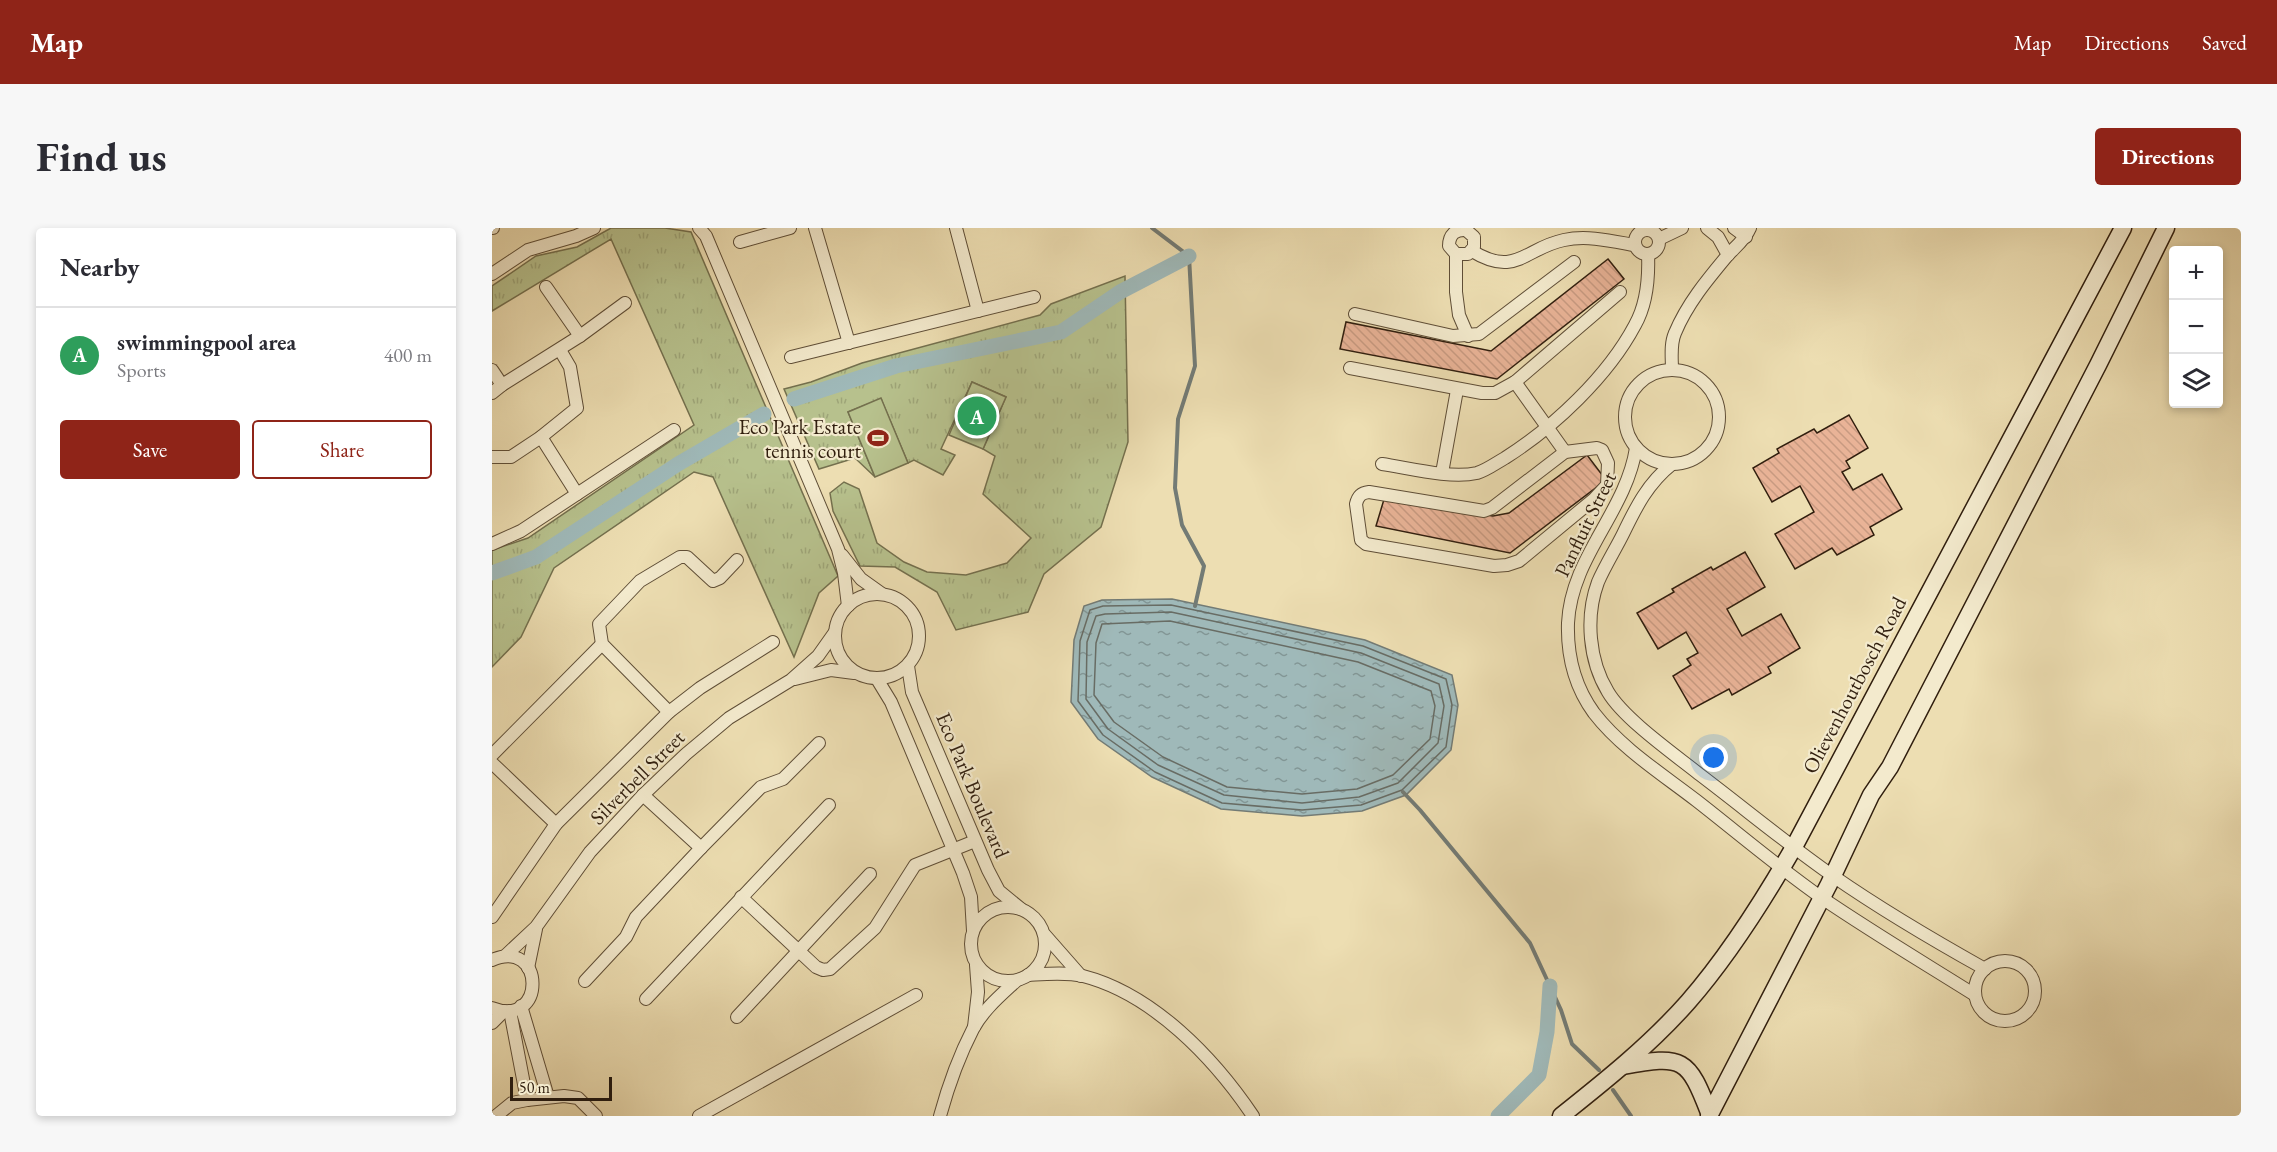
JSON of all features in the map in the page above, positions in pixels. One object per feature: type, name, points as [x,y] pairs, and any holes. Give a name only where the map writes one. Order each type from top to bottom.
[{"type":"main road","name":"Olievenhoutbosch Road","points":[[1561,1116],[1623,1066],[1687,1003],[1743,930],[1794,847],[2123,228]]},
{"type":"main road","points":[[1710,1115],[1822,898],[1871,795],[1890,767],[1912,725],[2166,228]]},
{"type":"main road","points":[[1623,1066],[1659,1059],[1679,1064],[1691,1072],[1710,1115]]},
{"type":"street","points":[[492,274],[528,250],[576,236],[594,228]]},
{"type":"street","points":[[740,242],[790,228]]},
{"type":"street","points":[[815,228],[849,343]]},
{"type":"street","points":[[956,228],[978,311]]},
{"type":"street","points":[[1659,239],[1682,228]]},
{"type":"street","points":[[1707,228],[1716,233],[1728,255]]},
{"type":"street","points":[[1672,464],[1647,457],[1636,448],[1628,435],[1624,420],[1626,405],[1632,391],[1643,380],[1657,372],[1672,370],[1674,334],[1704,285],[1748,232],[1734,228]]},
{"type":"street","points":[[1456,254],[1465,255],[1472,251],[1475,242],[1471,232],[1467,229],[1455,231],[1451,235],[1449,246],[1456,254],[1456,292],[1460,315],[1468,336]]},
{"type":"street","points":[[1472,251],[1494,262],[1517,261],[1555,243],[1580,238],[1634,245],[1640,252],[1648,254],[1657,249],[1659,239],[1654,231],[1644,229],[1636,235],[1634,245]]},
{"type":"street","points":[[704,231],[838,549],[848,606]]},
{"type":"street","points":[[1382,464],[1463,475],[1488,468],[1522,447],[1606,369],[1636,324],[1645,297],[1648,254]]},
{"type":"street","points":[[1355,314],[1453,336],[1479,334],[1574,262]]},
{"type":"street","points":[[546,287],[580,336]]},
{"type":"street","points":[[1350,368],[1457,390],[1495,393],[1515,382],[1620,292]]},
{"type":"street","points":[[791,357],[1034,297]]},
{"type":"street","points":[[492,370],[497,389],[560,350],[625,303]]},
{"type":"street","points":[[492,457],[511,457],[541,437],[577,406],[570,367],[560,350]]},
{"type":"street","name":"Panfluit Street","points":[[1672,370],[1686,372],[1705,384],[1716,402],[1719,417],[1710,444],[1700,454],[1687,461],[1672,464],[1646,490],[1598,582],[1591,615],[1591,643],[1595,661],[1608,693],[1621,709],[1663,745],[1833,876],[1929,938],[1985,969]]},
{"type":"street","points":[[1515,382],[1565,452]]},
{"type":"street","points":[[1442,473],[1457,390]]},
{"type":"street","points":[[492,544],[521,531],[674,430]]},
{"type":"street","points":[[541,437],[577,494]]},
{"type":"street","points":[[1587,448],[1602,450],[1608,462],[1607,485],[1594,499],[1519,561],[1508,566],[1494,566],[1366,544],[1360,540],[1356,504],[1357,499],[1364,493],[1484,511],[1492,508],[1565,452],[1587,448]]},
{"type":"street","name":"Panfluit Street","points":[[1636,448],[1634,464],[1626,487],[1586,556],[1570,602],[1569,652],[1574,675],[1592,710],[1606,728],[1822,898],[1975,995]]},
{"type":"street","points":[[838,549],[861,579],[882,594],[900,601],[914,615],[919,628],[920,641],[916,654],[908,666],[889,677],[877,679],[858,674],[848,667],[840,657],[835,632],[839,618],[848,606],[858,599],[882,594]]},
{"type":"street","points":[[669,712],[602,644],[599,628],[601,620],[639,580],[683,556],[713,581],[720,578],[737,560]]},
{"type":"street","name":"Silverbell Street","points":[[506,956],[536,927],[590,852],[643,795],[686,754],[729,718],[791,680],[824,650],[835,632]]},
{"type":"street","points":[[492,917],[556,825],[669,712],[700,688],[773,642]]},
{"type":"street","points":[[492,755],[602,644]]},
{"type":"street","name":"Eco Park Boulevard","points":[[908,666],[912,692],[975,841],[999,891],[1021,909]]},
{"type":"street","name":"Silverbell Street","points":[[791,680],[831,670],[858,674]]},
{"type":"street","name":"Eco Park Boulevard","points":[[877,679],[891,702],[971,897],[973,931]]},
{"type":"street","points":[[585,981],[626,937],[636,917],[701,848],[761,787],[783,779],[819,743]]},
{"type":"street","points":[[492,763],[556,825]]},
{"type":"street","points":[[643,795],[701,848]]},
{"type":"street","points":[[646,999],[829,805]]},
{"type":"street","points":[[741,897],[816,967],[823,970],[830,969],[881,921],[915,866],[975,841]]},
{"type":"street","points":[[737,1017],[870,874]]},
{"type":"street","points":[[974,1028],[978,992],[976,965],[970,942],[980,918],[992,910],[1006,906],[1021,909],[1032,915],[1040,924],[1045,935],[1081,976]]},
{"type":"street","name":"Silverbell Street","points":[[507,1009],[527,1002],[533,990],[534,980],[528,968],[536,927]]},
{"type":"street","points":[[940,1116],[947,1092],[974,1028],[994,1002],[1016,981],[1037,968],[1046,947],[1045,935]]},
{"type":"street","points":[[492,960],[506,956],[519,959],[528,968]]},
{"type":"street","points":[[2002,961],[2021,966],[2033,982],[2035,991],[2028,1010],[2020,1016],[2001,1021],[1984,1012],[1978,1005],[1975,986],[1978,976],[1985,969],[2002,961]]},
{"type":"street","points":[[976,965],[994,979],[1016,981]]},
{"type":"street","points":[[1028,975],[1081,976],[1112,985],[1152,1010],[1188,1039],[1235,1089],[1253,1116]]},
{"type":"street","points":[[699,1116],[916,995]]},
{"type":"street","points":[[492,1023],[507,1009]]},
{"type":"street","points":[[507,1009],[548,1097]]},
{"type":"street","points":[[507,1009],[527,1100]]},
{"type":"street","points":[[496,1116],[512,1103],[564,1096],[578,1098],[596,1116]]},
{"type":"green space","points":[[611,228],[665,228],[691,232],[838,576],[819,593],[794,657],[713,477],[694,472],[554,568],[521,637],[492,667],[492,550],[528,538],[694,425],[611,239],[492,311],[492,286],[536,256],[577,247]]},
{"type":"green space","points":[[1125,276],[1128,442],[1101,527],[1044,574],[1028,612],[956,630],[937,592],[895,567],[860,566],[833,511],[830,493],[844,482],[859,489],[877,543],[904,562],[927,572],[966,575],[1007,563],[1031,538],[983,494],[995,456],[983,449],[1006,397],[972,382],[941,449],[955,455],[943,475],[914,460],[908,463],[881,399],[848,412],[875,477],[855,458],[819,469],[784,389],[811,382],[862,363],[1040,315],[1051,304]]},
{"type":"green space","points":[[972,382],[1006,397],[983,449],[949,435]]},
{"type":"green space","name":"Eco Park Estate tennis court","points":[[881,398],[908,463],[875,477],[848,412]]},
{"type":"water","points":[[1172,599],[1365,640],[1452,675],[1458,705],[1451,750],[1406,795],[1362,811],[1302,816],[1221,809],[1152,777],[1098,739],[1071,702],[1074,640],[1084,606],[1102,600]]},
{"type":"building","points":[[1608,259],[1624,279],[1497,379],[1340,349],[1346,322],[1491,351]]},
{"type":"building","points":[[1849,415],[1868,448],[1846,461],[1850,468],[1842,472],[1853,490],[1882,474],[1902,509],[1870,527],[1874,535],[1837,555],[1832,548],[1795,569],[1775,534],[1814,512],[1800,486],[1772,502],[1753,468],[1779,453],[1777,449],[1814,429],[1817,433]]},
{"type":"building","points":[[1587,455],[1606,480],[1510,553],[1376,526],[1385,496],[1493,516],[1509,513]]},
{"type":"building","points":[[1745,552],[1765,587],[1727,609],[1742,636],[1781,614],[1800,648],[1768,667],[1771,673],[1732,695],[1729,689],[1692,709],[1673,676],[1691,665],[1687,659],[1698,653],[1686,632],[1658,649],[1637,613],[1674,592],[1672,589],[1711,567],[1713,570]]},
{"type":"waterway","points":[[1152,228],[1189,256],[1195,366],[1178,419],[1175,488],[1182,525],[1204,566],[1195,606]]},
{"type":"waterway","points":[[794,399],[896,366],[1061,332],[1120,292],[1189,256]]},
{"type":"waterway","points":[[492,573],[536,557],[678,464],[764,414]]},
{"type":"waterway","points":[[1403,792],[1530,943],[1561,1010],[1572,1044],[1599,1070]]},
{"type":"waterway","points":[[1498,1116],[1539,1075],[1547,1032],[1550,986]]},
{"type":"waterway","points":[[1613,1090],[1631,1116]]},
{"type":"place","name":"swimmingpool area","points":[[977,416]]},
{"type":"place","name":"Eco Park Estate tennis court","points":[[878,438]]}]
